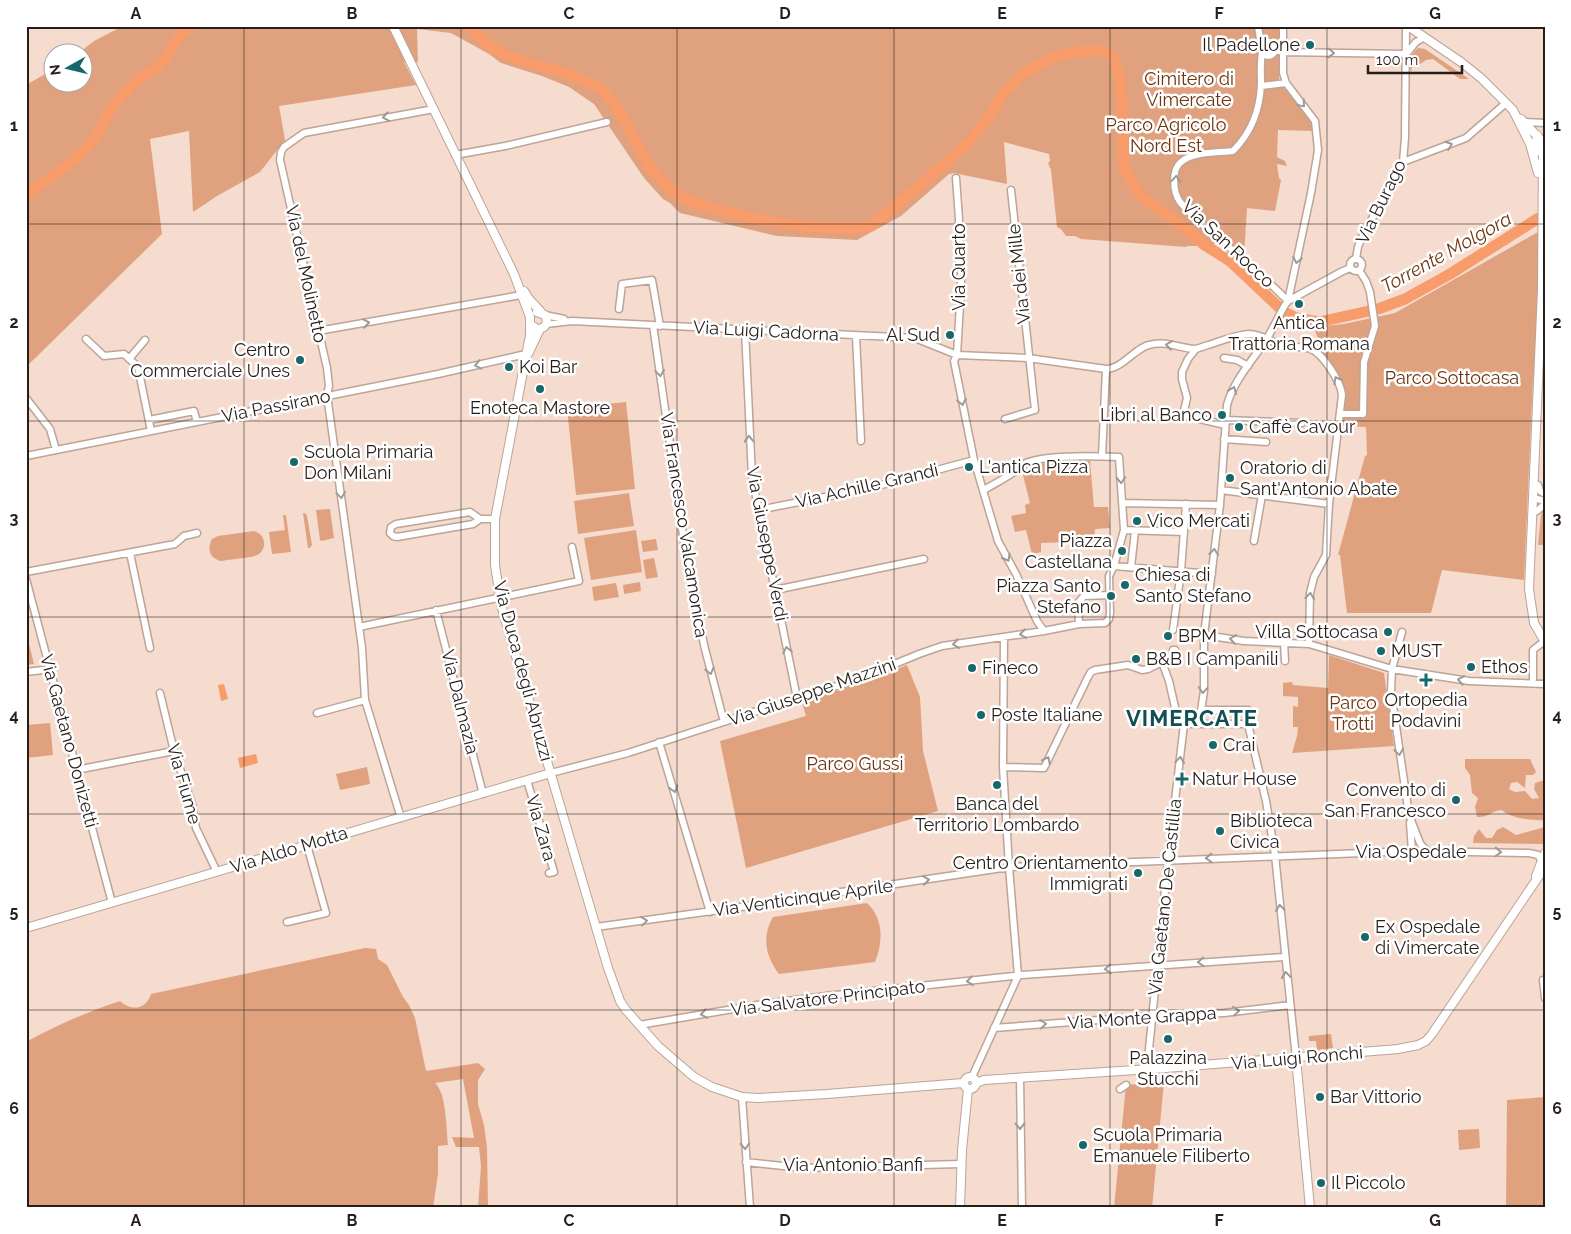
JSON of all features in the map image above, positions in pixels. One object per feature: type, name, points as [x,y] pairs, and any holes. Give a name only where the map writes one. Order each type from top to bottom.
[{"type":"street","points":[[393,26],[514,274],[529,299],[547,319],[543,327],[534,328],[514,274]]},
{"type":"street","points":[[1258,26],[1262,50],[1261,86],[1286,84]]},
{"type":"street","points":[[1199,724],[1204,691],[1204,635],[1220,505],[1225,423],[1231,393],[1237,380],[1274,326],[1286,303],[1311,193],[1318,150],[1315,121],[1286,84],[1283,73],[1283,26]]},
{"type":"street","points":[[1407,26],[1481,78],[1542,140]]},
{"type":"street","name":"Via Burago","points":[[1356,259],[1358,247],[1403,162],[1407,26]]},
{"type":"street","points":[[1275,49],[1274,54],[1270,56],[1265,56],[1262,50],[1264,43],[1268,42],[1274,45],[1275,49],[1282,52],[1406,54],[1416,42],[1425,37]]},
{"type":"street","name":"Via San Rocco","points":[[1261,86],[1260,103],[1256,117],[1238,146],[1233,151],[1195,155],[1180,162],[1176,169],[1174,183],[1180,201],[1210,231],[1260,273],[1286,303]]},
{"type":"street","points":[[1403,162],[1466,138],[1506,103]]},
{"type":"street","name":"Via del Molinetto","points":[[401,818],[365,700],[359,626],[327,395],[329,386],[327,368],[280,160],[284,147],[304,133],[434,109]]},
{"type":"street","points":[[1513,110],[1530,144],[1538,173]]},
{"type":"street","points":[[455,155],[505,146],[606,122]]},
{"type":"street","points":[[1525,122],[1545,123]]},
{"type":"street","points":[[1545,123],[1541,127],[1544,186],[1536,449],[1538,485],[1541,499],[1537,511],[1534,546],[1534,596],[1537,617],[1545,634]]},
{"type":"street","points":[[1542,140],[1535,153],[1542,212]]},
{"type":"street","name":"Via Quarto","points":[[956,178],[959,219],[959,262],[962,287],[957,355],[954,361],[974,460],[998,541],[1044,631]]},
{"type":"street","name":"Via dei Mille","points":[[1005,420],[1035,410],[1011,190]]},
{"type":"street","name":"Via Burago","points":[[1350,268],[1350,262],[1356,259]]},
{"type":"street","name":"Via Burago","points":[[1350,268],[1354,271],[1362,267],[1362,263],[1356,259]]},
{"type":"street","name":"Via Burago","points":[[1286,303],[1350,268]]},
{"type":"street","points":[[1340,414],[1363,414],[1364,362],[1366,351],[1375,329],[1372,300],[1366,281],[1359,270]]},
{"type":"street","name":"Via Francesco Valcamonica","points":[[620,309],[622,284],[652,280],[656,325],[689,577],[704,649],[724,722]]},
{"type":"street","points":[[318,331],[521,295]]},
{"type":"street","points":[[530,320],[534,313],[543,314]]},
{"type":"street","name":"Via Luigi Cadorna","points":[[543,314],[572,321],[915,338],[957,355],[1028,358],[1106,368]]},
{"type":"street","name":"Via Duca degli Abruzzi","points":[[530,320],[530,335],[495,519],[495,565],[500,598],[608,968],[620,1001],[632,1018],[658,1046],[694,1078],[712,1088],[742,1097],[758,1098],[966,1086]]},
{"type":"street","name":"Via Luigi Cadorna","points":[[543,327],[572,321]]},
{"type":"street","name":"Via Duca degli Abruzzi","points":[[525,357],[543,327]]},
{"type":"street","name":"Via Giuseppe Verdi","points":[[746,330],[751,472],[797,698]]},
{"type":"street","points":[[1102,456],[1106,368],[1111,368],[1129,358],[1147,345],[1157,343],[1196,349],[1248,334],[1259,335],[1283,346],[1300,346],[1313,350],[1322,358],[1340,386],[1342,395],[1328,504],[1326,555],[1317,569],[1310,593],[1309,644]]},
{"type":"street","points":[[856,336],[861,441]]},
{"type":"street","points":[[86,339],[104,356],[124,354],[138,367],[151,431]]},
{"type":"street","points":[[129,359],[145,340]]},
{"type":"street","points":[[1196,349],[1188,358],[1182,372],[1187,398],[1184,415],[1225,423],[1302,424]]},
{"type":"street","name":"Via Passirano","points":[[26,456],[525,357]]},
{"type":"street","points":[[1224,358],[1237,360],[1248,366]]},
{"type":"street","points":[[26,398],[50,429],[56,450]]},
{"type":"street","points":[[149,420],[194,411],[197,422]]},
{"type":"street","points":[[1224,439],[1266,442]]},
{"type":"street","points":[[1533,679],[1533,650],[1543,643],[1530,605],[1529,589],[1541,499],[1536,449]]},
{"type":"street","points":[[984,490],[1028,462],[1043,458],[1120,457],[1124,530],[1114,566],[1109,576],[1110,595],[1084,596],[1078,603],[1079,624]]},
{"type":"street","name":"Via Achille Grandi","points":[[758,510],[870,488],[974,460]]},
{"type":"street","points":[[1221,490],[1328,504]]},
{"type":"street","points":[[1254,541],[1262,495]]},
{"type":"street","points":[[1122,502],[1220,505]]},
{"type":"street","points":[[1173,630],[1186,504]]},
{"type":"street","points":[[480,519],[473,524],[397,537],[393,536],[390,532],[391,527],[396,524],[470,512],[480,519],[495,519]]},
{"type":"street","points":[[1124,530],[1184,532]]},
{"type":"street","points":[[1131,567],[1135,530]]},
{"type":"street","points":[[26,572],[176,544],[184,536],[197,533]]},
{"type":"street","points":[[359,626],[579,581],[572,547]]},
{"type":"street","points":[[130,553],[150,648]]},
{"type":"street","points":[[775,590],[924,559]]},
{"type":"street","points":[[1114,566],[1212,574]]},
{"type":"street","name":"Via Gaetano Donizetti","points":[[26,579],[112,903]]},
{"type":"street","name":"Via Giuseppe Mazzini","points":[[551,773],[628,753],[856,680],[942,646],[1079,624],[1105,623],[1110,616],[1110,595]]},
{"type":"street","points":[[1142,597],[1177,599]]},
{"type":"street","name":"Via Dalmazia","points":[[436,610],[483,794]]},
{"type":"street","points":[[1402,632],[1392,669],[1391,692],[1409,815],[1412,851]]},
{"type":"street","points":[[1204,635],[1244,641],[1309,644],[1392,669],[1469,681],[1545,684]]},
{"type":"street","points":[[974,1080],[994,1028],[1018,976],[1009,867],[1004,767],[1004,637]]},
{"type":"street","points":[[1284,643],[1285,661]]},
{"type":"street","points":[[1004,767],[1044,768],[1088,677],[1095,670],[1128,665],[1142,670],[1162,662],[1169,681],[1177,716],[1184,724],[1248,724]]},
{"type":"street","points":[[26,672],[51,670]]},
{"type":"street","name":"Via Fiume","points":[[160,692],[174,750],[192,804],[196,828],[216,872]]},
{"type":"street","points":[[317,713],[365,700]]},
{"type":"street","points":[[1201,710],[1248,710],[1248,724],[1266,801],[1275,855],[1310,1208]]},
{"type":"street","name":"Via Gaetano De Castillia","points":[[1148,1071],[1157,966],[1184,724]]},
{"type":"street","points":[[659,742],[710,912]]},
{"type":"street","points":[[76,770],[174,750]]},
{"type":"street","name":"Via Aldo Motta","points":[[26,928],[551,773]]},
{"type":"street","name":"Via Zara","points":[[527,780],[554,872],[549,873]]},
{"type":"street","points":[[1409,815],[1420,843],[1429,852]]},
{"type":"street","points":[[287,922],[326,913],[307,845]]},
{"type":"street","name":"Via Ospedale","points":[[1168,860],[1412,851],[1529,853],[1538,855],[1544,860]]},
{"type":"street","name":"Via Venticinque Aprile","points":[[596,927],[710,912],[1009,867],[1168,860]]},
{"type":"street","name":"Via Luigi Ronchi","points":[[1020,1078],[1127,1070],[1135,1073],[1161,1071],[1166,1068],[1408,1048],[1418,1045],[1426,1041],[1432,1034],[1534,882],[1544,860]]},
{"type":"street","name":"Via Salvatore Principato","points":[[639,1025],[783,1001],[1018,976],[1284,956]]},
{"type":"street","points":[[1545,980],[1543,980],[1545,998]]},
{"type":"street","name":"Via Monte Grappa","points":[[994,1028],[1224,1012],[1290,1005]]},
{"type":"street","points":[[960,1208],[966,1078],[984,1080],[1020,1078],[1022,1208]]},
{"type":"street","points":[[742,1097],[750,1208]]},
{"type":"street","name":"Via Antonio Banfi","points":[[746,1162],[802,1168],[961,1164]]},
{"type":"green space","name":"Parco Agricolo Nord Est","points":[[123,26],[1279,26],[1279,82],[1309,118],[1313,131],[1278,130],[1277,157],[1285,161],[1287,166],[1277,164],[1281,180],[1275,211],[1247,208],[1244,256],[1227,242],[1186,247],[1081,239],[1075,236],[1066,236],[1057,227],[1051,170],[1048,163],[1050,161],[1049,154],[1004,142],[1007,184],[954,173],[949,174],[901,216],[857,240],[777,236],[680,213],[663,199],[644,178],[594,104],[569,87],[501,63],[489,54],[451,33],[417,29],[418,62],[404,62],[416,85],[279,106],[285,140],[260,172],[193,212],[189,131],[150,139],[162,234],[26,367],[26,85],[42,76],[42,92],[92,92],[92,43]]},
{"type":"green space","points":[[1418,48],[1425,49],[1469,79],[1460,79],[1433,59],[1415,64],[1412,67],[1411,73],[1410,59]]},
{"type":"green space","name":"Parco Sottocasa","points":[[1545,228],[1545,377],[1533,377],[1524,580],[1442,570],[1431,613],[1347,613],[1340,555],[1338,555],[1365,456],[1367,455],[1366,427],[1342,426],[1345,398],[1344,388],[1335,371],[1323,355],[1314,327],[1344,324],[1395,313]]},
{"type":"green space","points":[[626,402],[635,489],[576,495],[567,408]]},
{"type":"green space","points":[[1090,461],[1094,507],[1108,507],[1110,528],[1095,529],[1094,541],[1041,543],[1041,552],[1032,554],[1026,530],[1015,532],[1011,516],[1026,513],[1025,505],[1030,503],[1022,471],[1044,463]]},
{"type":"green space","points":[[629,493],[634,526],[578,534],[574,501]]},
{"type":"green space","points":[[1545,508],[1545,545],[1538,545],[1541,515]]},
{"type":"green space","points":[[330,509],[334,538],[322,541],[320,540],[316,510]]},
{"type":"green space","points":[[303,513],[307,516],[312,545],[310,548],[308,548]]},
{"type":"green space","points":[[283,515],[286,515],[291,552],[272,554],[269,532],[285,530]]},
{"type":"green space","points":[[636,530],[642,572],[591,580],[584,538]]},
{"type":"green space","points":[[254,531],[261,535],[264,542],[263,549],[259,554],[221,561],[214,558],[210,553],[212,539],[218,536]]},
{"type":"green space","points":[[656,539],[658,550],[643,552],[641,541]]},
{"type":"green space","points":[[654,558],[658,577],[646,579],[643,560]]},
{"type":"green space","points":[[640,582],[641,591],[624,594],[623,585]]},
{"type":"green space","points":[[616,583],[619,597],[594,601],[592,587]]},
{"type":"green space","points":[[26,632],[34,664],[26,665]]},
{"type":"green space","name":"Parco Trotti","points":[[1329,655],[1384,673],[1394,746],[1292,753],[1298,727],[1293,727],[1293,706],[1298,707],[1298,697],[1283,696],[1283,683],[1292,682],[1293,685],[1328,688]]},
{"type":"green space","name":"Parco Gussi","points":[[907,665],[920,697],[923,751],[938,811],[746,868],[720,741],[806,716],[802,702],[875,678]]},
{"type":"green space","points":[[50,723],[53,755],[26,758],[26,725]]},
{"type":"green space","points":[[1465,759],[1530,759],[1536,772],[1533,775],[1526,775],[1525,788],[1517,782],[1511,783],[1509,789],[1515,792],[1525,791],[1532,799],[1539,798],[1534,789],[1535,783],[1545,780],[1545,820],[1516,817],[1502,810],[1477,817],[1475,807],[1478,798],[1472,793],[1470,775],[1465,768]]},
{"type":"green space","points":[[367,767],[370,784],[340,790],[336,774]]},
{"type":"green space","points":[[1503,827],[1516,835],[1545,827],[1545,844],[1473,843],[1474,836],[1479,829],[1486,838],[1492,838],[1497,830]]},
{"type":"green space","points":[[867,903],[873,909],[879,923],[880,947],[875,962],[779,974],[768,954],[766,939],[769,924],[773,917]]},
{"type":"green space","points":[[365,948],[376,949],[378,959],[387,965],[409,1005],[415,1018],[426,1071],[478,1063],[485,1069],[478,1080],[478,1104],[484,1125],[487,1147],[488,1208],[478,1208],[481,1166],[479,1147],[456,1147],[452,1137],[474,1138],[463,1079],[435,1083],[439,1088],[444,1103],[448,1145],[438,1146],[438,1174],[433,1208],[26,1208],[26,1042],[72,1019],[120,1001],[134,1008],[146,1003],[151,994]]},
{"type":"green space","points":[[1331,1034],[1333,1048],[1317,1050],[1316,1041],[1309,1041],[1309,1036]]},
{"type":"green space","points":[[1164,1082],[1152,1208],[1114,1208],[1126,1085]]},
{"type":"green space","points":[[1545,1097],[1545,1208],[1506,1208],[1507,1100]]},
{"type":"green space","points":[[1479,1129],[1480,1148],[1459,1150],[1458,1130]]},
{"type":"shaded area","points":[[224,684],[228,699],[221,701],[218,685]]},
{"type":"shaded area","points":[[256,754],[258,763],[240,768],[238,758]]},
{"type":"waterway","name":"Torrente Molgora","points":[[26,197],[86,149],[119,99],[140,78],[156,68],[166,58],[176,41],[185,31],[193,26]]},
{"type":"waterway","name":"Torrente Molgora","points":[[468,26],[490,46],[512,58],[566,73],[598,87],[609,97],[619,111],[651,169],[672,191],[686,199],[710,208],[757,219],[814,227],[856,228],[871,226],[971,140],[991,114],[1003,94],[1024,73],[1056,56],[1084,51],[1105,51],[1114,58],[1119,75],[1122,101],[1124,167],[1141,196],[1203,244],[1230,261],[1284,312],[1296,318],[1319,322],[1378,309],[1405,299],[1545,216]]},
{"type":"place","name":"Il Padellone","points":[[1310,45]]},
{"type":"place","name":"Antica Trattoria Romana","points":[[1299,304]]},
{"type":"place","name":"Al Sud","points":[[950,335]]},
{"type":"place","name":"Centro Commerciale Unes","points":[[300,360]]},
{"type":"place","name":"Koi Bar","points":[[509,367]]},
{"type":"place","name":"Enoteca Mastore","points":[[540,389]]},
{"type":"place","name":"Libri al Banco","points":[[1222,415]]},
{"type":"place","name":"Caffè Cavour","points":[[1239,427]]},
{"type":"place","name":"Scuola Primaria Don Milani","points":[[294,462]]},
{"type":"place","name":"L'antica Pizza","points":[[969,467]]},
{"type":"place","name":"Oratorio di Sant'Antonio Abate","points":[[1230,478]]},
{"type":"place","name":"Vico Mercati","points":[[1137,521]]},
{"type":"place","name":"Piazza Castellana","points":[[1122,551]]},
{"type":"place","name":"Chiesa di Santo Stefano","points":[[1125,585]]},
{"type":"place","name":"Piazza Santo Stefano","points":[[1111,596]]},
{"type":"place","name":"Villa Sottocasa","points":[[1388,632]]},
{"type":"place","name":"BPM","points":[[1168,636]]},
{"type":"place","name":"MUST","points":[[1381,651]]},
{"type":"place","name":"B&B I Campanili","points":[[1136,659]]},
{"type":"place","name":"Ethos","points":[[1471,667]]},
{"type":"place","name":"Fineco","points":[[972,668]]},
{"type":"place","name":"Ortopedia Podavini","points":[[1426,680]]},
{"type":"place","name":"Poste Italiane","points":[[981,715]]},
{"type":"place","name":"Crai","points":[[1213,745]]},
{"type":"place","name":"Natur House","points":[[1182,779]]},
{"type":"place","name":"Banca del Territorio Lombardo","points":[[997,785]]},
{"type":"place","name":"Convento di San Francesco","points":[[1456,800]]},
{"type":"place","name":"Biblioteca Civica","points":[[1220,831]]},
{"type":"place","name":"Centro Orientamento Immigrati","points":[[1138,873]]},
{"type":"place","name":"Ex Ospedale di Vimercate","points":[[1365,937]]},
{"type":"place","name":"Palazzina Stucchi","points":[[1168,1039]]},
{"type":"place","name":"Bar Vittorio","points":[[1320,1097]]},
{"type":"place","name":"Scuola Primaria Emanuele Filiberto","points":[[1083,1145]]},
{"type":"place","name":"Il Piccolo","points":[[1321,1183]]},
{"type":"district","name":"VIMERCATE","points":[[1192,718]]},
{"type":"park label","name":"Cimitero di Vimercate","points":[[1189,89]]}]
